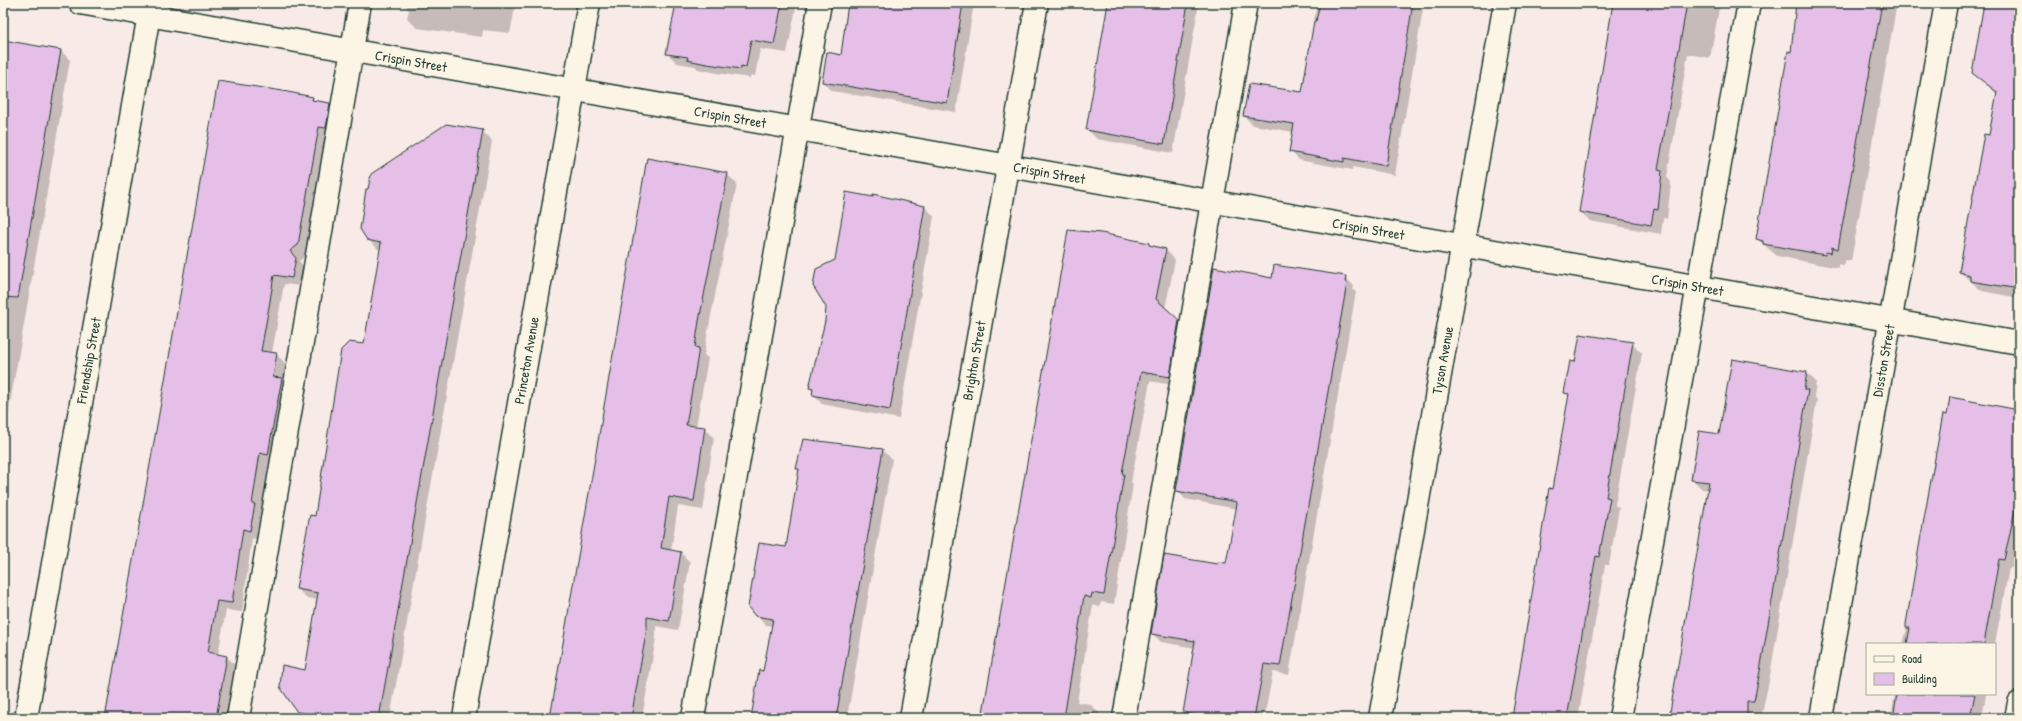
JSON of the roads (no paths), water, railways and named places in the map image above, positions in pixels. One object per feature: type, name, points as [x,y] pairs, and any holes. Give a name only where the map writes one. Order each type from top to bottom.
[{"type":"street","name":"Crispin Street","points":[[80,3],[150,9],[352,51],[2019,343]]},
{"type":"street","points":[[238,718],[360,3]]},
{"type":"street","name":"Princeton Avenue","points":[[464,718],[589,3]]},
{"type":"street","points":[[693,718],[820,3]]},
{"type":"street","name":"Brighton Street","points":[[911,718],[1037,3]]},
{"type":"street","points":[[1124,718],[1246,3]]},
{"type":"street","name":"Tyson Avenue","points":[[1380,718],[1505,3]]},
{"type":"street","points":[[1620,718],[1749,3]]},
{"type":"street","name":"Disston Street","points":[[1821,718],[1946,3]]},
{"type":"street","name":"Friendship Street","points":[[26,718],[150,9]]},
{"type":"street","points":[[2016,718],[2019,703]]}]
